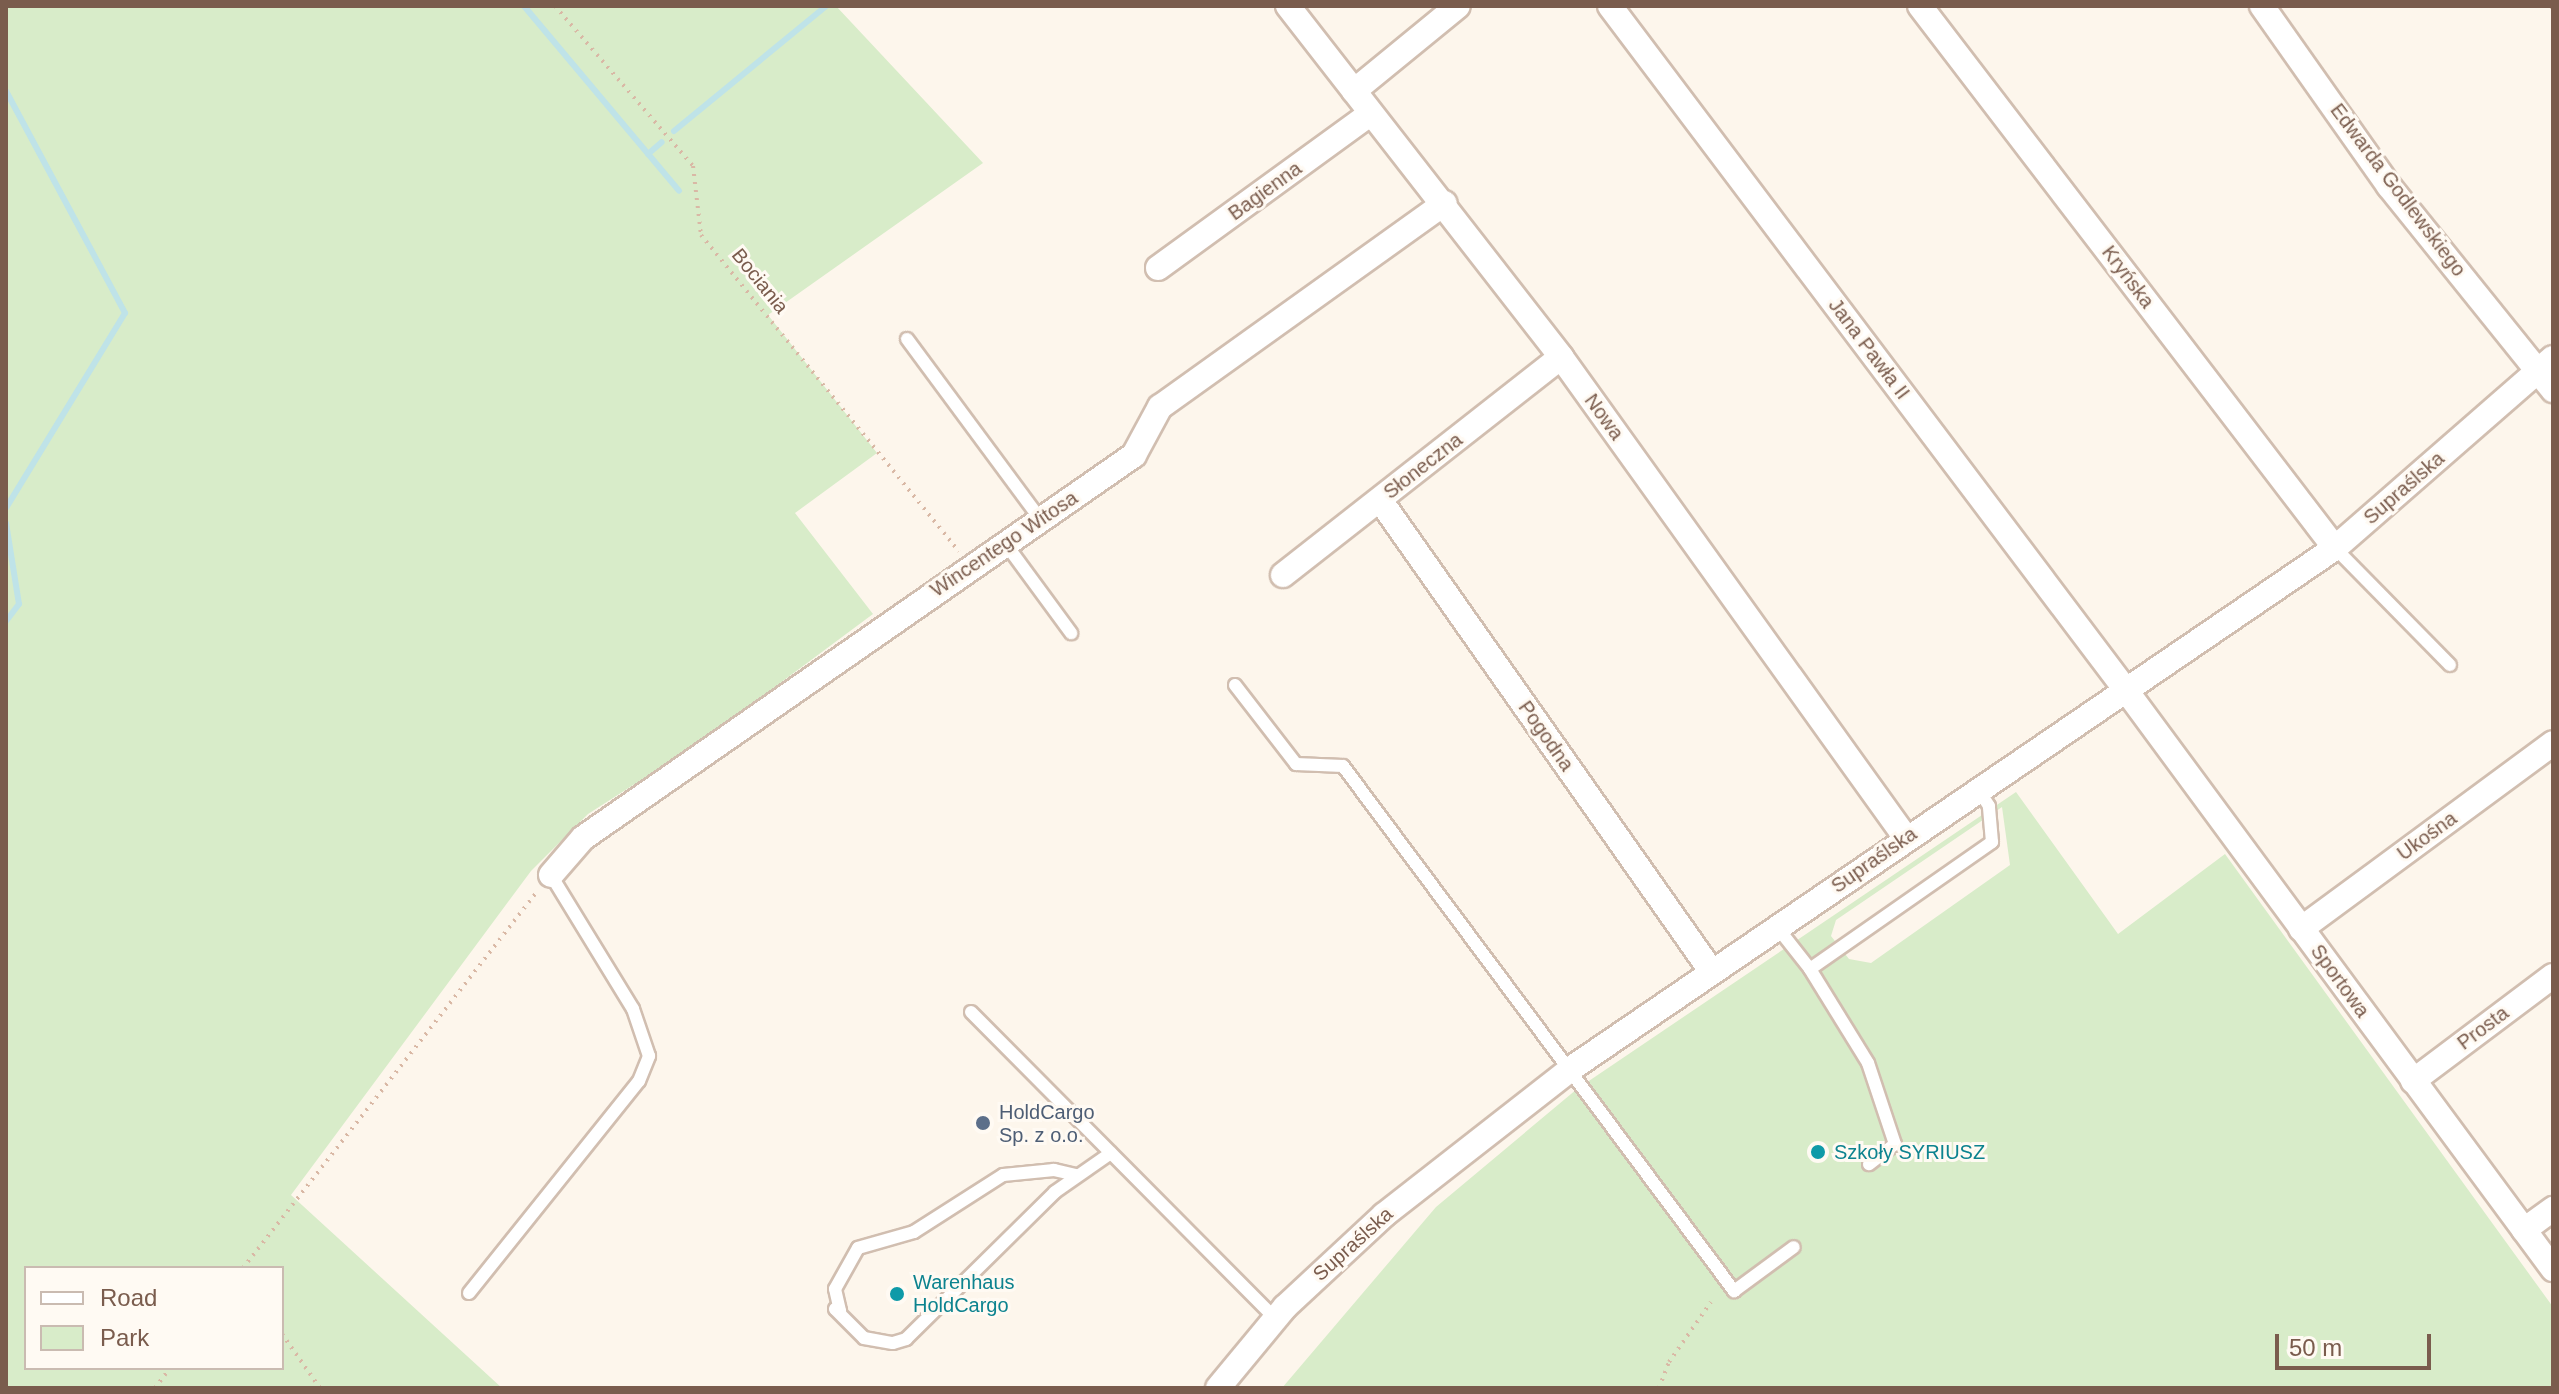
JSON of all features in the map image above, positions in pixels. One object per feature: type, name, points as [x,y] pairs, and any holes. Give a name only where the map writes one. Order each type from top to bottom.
[{"type":"street","name":"Nowa","points":[[1288,6],[1445,203],[1561,357],[1906,838]]},
{"type":"street","points":[[1354,91],[1458,6]]},
{"type":"street","name":"Jana Pawła II","points":[[1610,6],[2128,693]]},
{"type":"street","name":"Kryńska","points":[[1920,6],[2335,548]]},
{"type":"street","name":"Edwarda Godlewskiego","points":[[2262,6],[2389,186],[2548,373]]},
{"type":"street","name":"Bagienna","points":[[1158,268],[1371,113]]},
{"type":"street","name":"Wincentego Witosa","points":[[551,875],[583,838],[971,565],[1134,455],[1160,407],[1445,203]]},
{"type":"street","name":"Słoneczna","points":[[1283,575],[1561,357]]},
{"type":"street","name":"Supraślska","points":[[1218,1388],[1276,1319],[1384,1215],[1572,1068],[1978,789],[2128,693],[2335,548],[2548,373]]},
{"type":"street","name":"Pogodna","points":[[1380,500],[1712,972]]},
{"type":"street","name":"Sportowa","points":[[2128,693],[2553,1269]]},
{"type":"street","name":"Ukośna","points":[[2301,929],[2553,743]]},
{"type":"street","name":"Prosta","points":[[2413,1081],[2553,976]]},
{"type":"street","points":[[2524,1230],[2553,1209]]},
{"type":"lane","points":[[907,339],[1040,519]]},
{"type":"lane","points":[[1005,543],[1071,633]]},
{"type":"lane","points":[[2335,548],[2450,665]]},
{"type":"lane","points":[[1235,685],[1296,764],[1343,766],[1547,1044],[1572,1068],[1734,1291],[1794,1247]]},
{"type":"lane","points":[[1810,969],[1992,842],[1989,806],[1978,789]]},
{"type":"lane","points":[[469,1293],[639,1081],[649,1056],[633,1009],[551,875]]},
{"type":"lane","points":[[1777,927],[1810,969],[1868,1063],[1895,1144],[1869,1164]]},
{"type":"lane","points":[[971,1012],[1276,1319]]},
{"type":"lane","points":[[1076,1175],[1054,1170],[1003,1175],[914,1232],[858,1248],[835,1289],[840,1311],[835,1309],[864,1338],[893,1343],[906,1339],[1076,1175],[1111,1153]]},
{"type":"path","name":"Bociania","points":[[555,6],[693,166],[701,235],[971,565]]},
{"type":"path","points":[[244,1266],[551,875]]},
{"type":"path","points":[[248,1261],[249,1266]]},
{"type":"path","points":[[1659,1388],[1669,1362],[1711,1302]]},
{"type":"path","points":[[284,1337],[320,1388]]},
{"type":"path","points":[[155,1388],[168,1370]]},
{"type":"green space","points":[[6,6],[836,6],[983,163],[768,315],[877,453],[795,513],[873,614],[705,739],[588,814],[531,871],[291,1195],[502,1388],[6,1388]]},
{"type":"green space","points":[[2016,792],[2118,934],[2225,854],[2553,1307],[2553,1388],[1282,1388],[1436,1207],[1577,1089]],"holes":[[[2002,807],[2010,865],[1871,963],[1849,959],[1831,936],[1836,920]]]},
{"type":"waterway","points":[[524,6],[679,191]]},
{"type":"waterway","points":[[674,131],[826,6]]},
{"type":"waterway","points":[[6,91],[125,313],[6,508]]},
{"type":"waterway","points":[[648,154],[662,142]]},
{"type":"waterway","points":[[6,523],[19,604],[6,621]]},
{"type":"place","name":"HoldCargo Sp. z o.o.","points":[[983,1123]]},
{"type":"place","name":"Szkoły SYRIUSZ","points":[[1818,1152]]},
{"type":"place","name":"Warenhaus HoldCargo","points":[[897,1294]]}]
